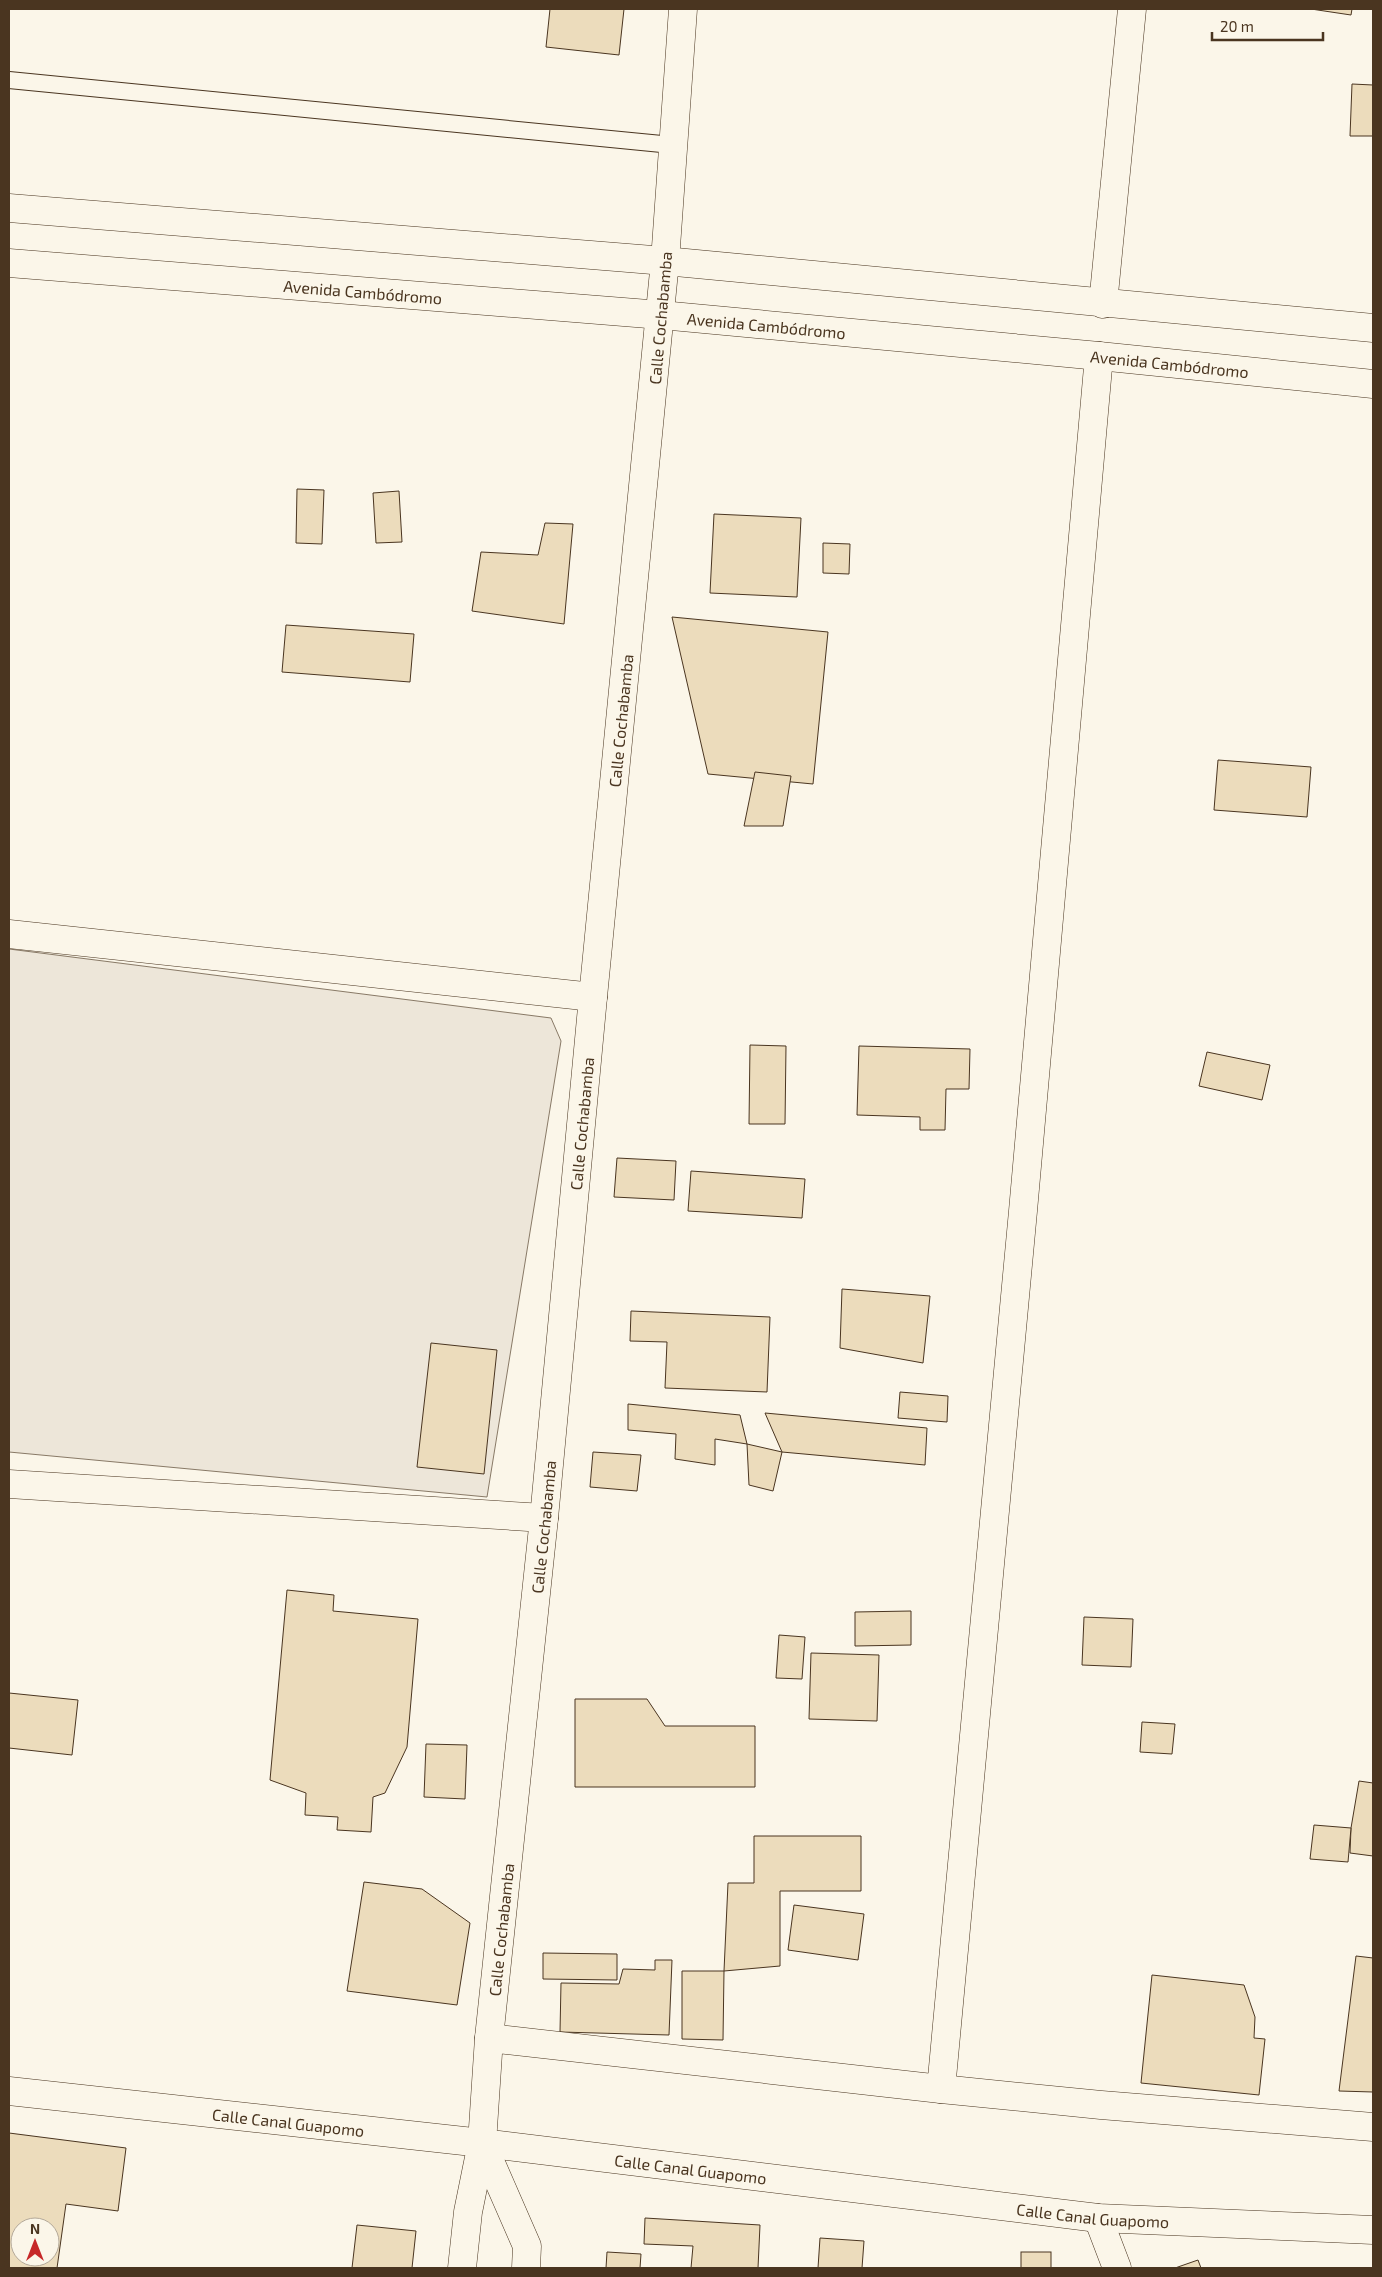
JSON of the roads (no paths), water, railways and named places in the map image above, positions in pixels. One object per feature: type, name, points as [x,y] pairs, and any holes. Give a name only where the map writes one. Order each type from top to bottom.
[{"type":"street","name":"Calle Cochabamba","points":[[462,2268],[468,2212],[482,2143],[489,2038],[544,1518],[593,997],[661,315],[683,9]]},
{"type":"street","points":[[1103,304],[1132,9]]},
{"type":"street","points":[[9,208],[665,262],[1373,328]]},
{"type":"street","name":"Avenida Cambódromo","points":[[9,263],[661,315],[1373,384]]},
{"type":"street","points":[[941,2089],[1022,1221],[1099,356]]},
{"type":"street","points":[[9,934],[593,997]]},
{"type":"street","points":[[9,1484],[544,1518]]},
{"type":"street","points":[[489,2038],[941,2089],[1101,2105],[1373,2127]]},
{"type":"street","name":"Calle Canal Guapomo","points":[[9,2091],[482,2143],[1098,2218],[1373,2230]]},
{"type":"street","name":"Calle Cochabamba","points":[[482,2143],[527,2246],[526,2268]]},
{"type":"street","points":[[1098,2218],[1117,2268]]},
{"type":"lane","points":[[9,80],[672,145]]}]
